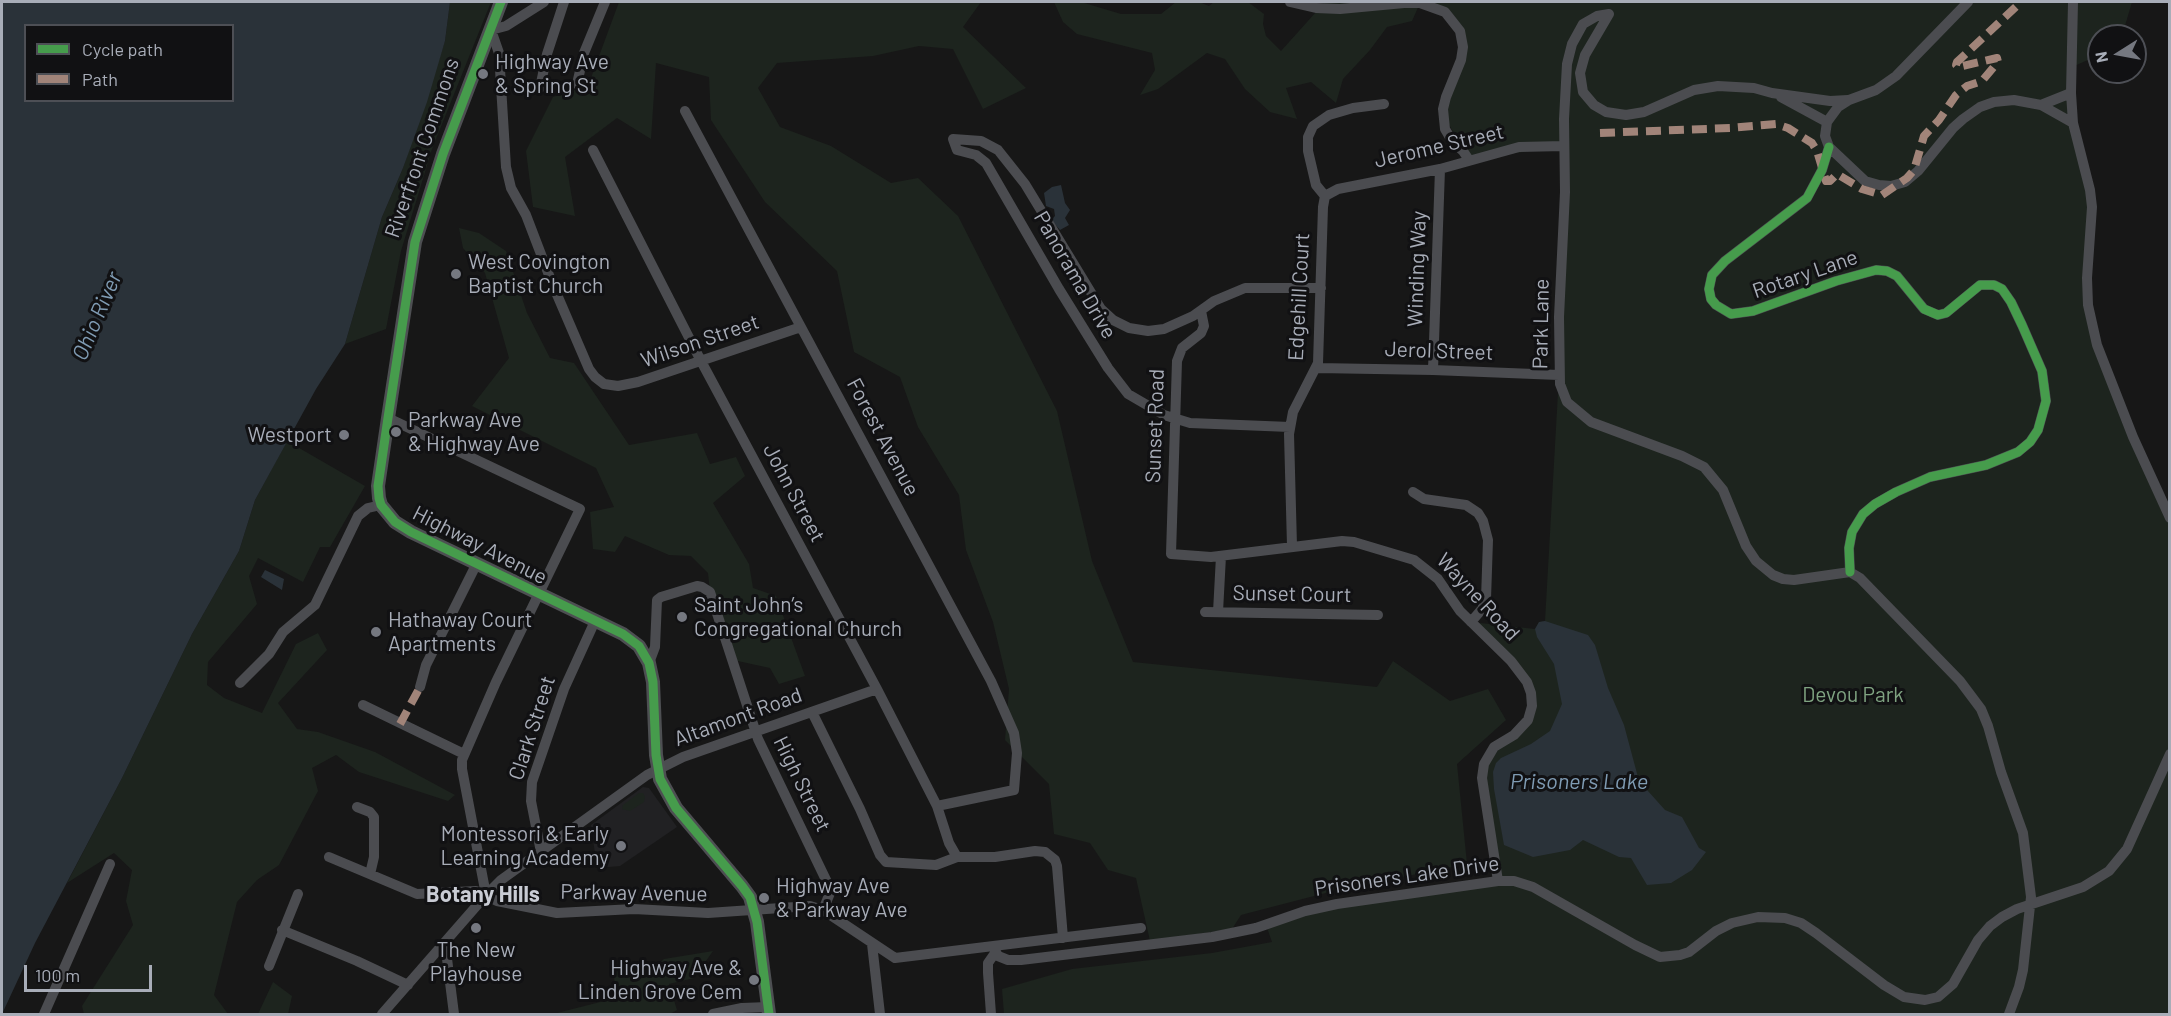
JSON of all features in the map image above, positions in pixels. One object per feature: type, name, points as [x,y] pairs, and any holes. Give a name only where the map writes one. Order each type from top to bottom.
[{"type":"main road","points":[[381,505],[378,486],[415,242],[444,154],[501,2]]},
{"type":"main road","name":"Highway Avenue","points":[[381,505],[395,522],[476,565],[634,641],[643,650],[653,681],[658,769],[663,788],[676,808],[750,897],[757,922],[768,1011]]},
{"type":"street","points":[[491,30],[506,26],[544,2]]},
{"type":"street","points":[[540,87],[547,54],[564,2]]},
{"type":"street","points":[[577,84],[585,53],[605,2]]},
{"type":"street","points":[[1290,2],[1316,8],[1340,9],[1419,3],[1445,12],[1460,31],[1463,47],[1461,60],[1443,109],[1445,129],[1468,160]]},
{"type":"street","points":[[1968,2],[1896,76],[1876,90],[1849,100],[1838,107],[1827,122],[1825,136],[1829,147],[1865,181],[1879,186],[1891,186],[1910,179],[1953,128],[1980,107],[1994,102],[2014,100],[2041,105],[2073,123]]},
{"type":"street","points":[[2073,2],[2071,93],[2073,123],[2092,207],[2087,278],[2088,305],[2097,345],[2133,437],[2169,518]]},
{"type":"street","name":"Park Lane","points":[[1772,93],[1754,88],[1712,86],[1694,90],[1644,112],[1626,115],[1606,112],[1594,105],[1583,92],[1580,73],[1585,55],[1609,14],[1597,16],[1583,24],[1572,44],[1567,64],[1565,89],[1560,384],[1567,402],[1591,422],[1682,456],[1704,467],[1723,490],[1746,546],[1764,569],[1783,579],[1794,580],[1850,572]]},
{"type":"street","name":"Wilson Street","points":[[491,30],[499,53],[506,167],[511,188],[526,215],[589,369],[595,377],[604,384],[618,386],[638,382],[801,327]]},
{"type":"street","points":[[1772,93],[1830,101],[1849,100]]},
{"type":"street","points":[[1772,93],[1827,122]]},
{"type":"street","points":[[2041,105],[2071,93]]},
{"type":"street","name":"Edgehill Court","points":[[1292,546],[1288,445],[1290,427],[1293,411],[1317,368],[1320,341],[1325,196],[1316,185],[1308,151],[1308,137],[1313,126],[1329,115],[1353,108],[1384,104]]},
{"type":"street","name":"Forest Avenue","points":[[685,111],[844,405],[1010,721],[1016,740],[1014,790],[936,806]]},
{"type":"street","name":"Panorama Drive","points":[[1201,311],[1164,329],[1148,331],[1129,328],[1113,320],[1101,309],[1015,170],[998,150],[981,141],[953,139],[957,150],[976,155],[986,163],[1059,289],[1124,390],[1145,405],[1175,419],[1204,424],[1290,427]]},
{"type":"street","name":"Jerome Street","points":[[1325,196],[1338,189],[1440,169],[1519,147],[1564,146]]},
{"type":"street","name":"Rotary Lane","points":[[1829,147],[1822,170],[1807,198],[1725,261],[1712,275],[1709,289],[1711,299],[1716,305],[1731,314],[1753,311],[1836,281],[1876,270],[1887,271],[1897,276],[1924,309],[1938,315],[1946,313],[1980,285],[1995,285],[2002,289],[2011,302],[2022,325],[2042,371],[2046,394],[2044,412],[2038,430],[2030,442],[2018,452],[1986,465],[1949,471],[1930,477],[1889,496],[1863,514],[1852,532],[1849,548],[1850,572]]},
{"type":"street","name":"John Street","points":[[593,150],[701,361],[877,689],[936,806],[949,843],[957,857]]},
{"type":"street","name":"Winding Way","points":[[1433,370],[1440,169]]},
{"type":"street","points":[[1201,311],[1214,301],[1245,288],[1321,288]]},
{"type":"street","name":"Sunset Road","points":[[1171,554],[1177,362],[1182,348],[1201,333],[1204,326],[1201,311]]},
{"type":"street","name":"Jerol Street","points":[[1317,368],[1559,375]]},
{"type":"street","points":[[388,418],[580,509],[464,754],[462,769],[486,895]]},
{"type":"street","points":[[1413,492],[1424,499],[1466,505],[1478,513],[1483,521],[1488,540],[1486,599],[1482,609],[1471,622]]},
{"type":"street","points":[[240,684],[269,654],[283,633],[315,604],[358,516],[369,508],[381,505]]},
{"type":"street","name":"Wayne Road","points":[[1171,554],[1196,557],[1221,556],[1292,546],[1354,542],[1406,556],[1424,566],[1438,579],[1460,611],[1511,661],[1522,675],[1531,693],[1532,706],[1528,720],[1523,727],[1489,751],[1484,764],[1482,778],[1498,880]]},
{"type":"street","points":[[1218,612],[1221,556]]},
{"type":"street","points":[[420,687],[426,665],[476,565]]},
{"type":"street","points":[[1850,572],[1860,578],[1960,681],[1981,709],[2023,833],[2031,905],[2026,924],[2023,970],[2009,1014]]},
{"type":"street","name":"High Street","points":[[649,663],[655,647],[657,600],[697,586],[710,592],[755,731],[827,882],[830,893],[823,910]]},
{"type":"street","name":"Sunset Court","points":[[1205,612],[1378,615]]},
{"type":"street","name":"Clark Street","points":[[541,852],[531,801],[532,782],[564,689],[595,621]]},
{"type":"street","name":"Altamont Road","points":[[382,1014],[501,880],[658,769],[683,757],[877,689]]},
{"type":"street","points":[[363,705],[464,754]]},
{"type":"street","points":[[812,712],[880,855],[886,862],[936,865],[957,857],[995,857],[1035,851],[1045,852],[1050,855],[1057,866],[1063,938]]},
{"type":"street","name":"Prisoners Lake Drive","points":[[994,949],[1008,960],[1021,960],[1212,937],[1256,928],[1305,911],[1337,904],[1498,880],[1514,881],[1533,887],[1660,957],[1680,956],[1689,952],[1716,931],[1732,923],[1758,917],[1785,918],[1801,923],[1843,952],[1884,985],[1904,997],[1925,1000],[1938,997],[1953,984],[1978,940],[1990,926],[2008,914],[2083,887],[2109,871],[2127,849],[2166,769],[2169,754]]},
{"type":"street","points":[[357,807],[370,812],[374,817],[374,857],[370,874]]},
{"type":"street","name":"Parkway Avenue","points":[[329,857],[417,894],[476,891],[497,901],[557,913],[634,909],[708,913],[810,906],[823,910],[895,958],[994,949],[1141,928]]},
{"type":"street","points":[[44,1014],[110,864]]},
{"type":"street","points":[[268,966],[298,894]]},
{"type":"street","points":[[282,930],[408,985]]},
{"type":"street","points":[[445,944],[454,1014]]},
{"type":"street","points":[[872,944],[880,1014]]},
{"type":"street","points":[[992,1014],[987,973],[988,963],[994,949]]},
{"type":"street","points":[[713,1014],[742,1008],[768,1011]]},
{"type":"shaded area","name":"Montessori & Early Learning Academy","points":[[643,787],[649,788],[677,827],[620,866],[597,868],[591,825]]},
{"type":"green space","points":[[450,2],[491,2],[432,149],[401,251],[386,329],[345,344],[382,217],[403,168],[445,41]]},
{"type":"green space","points":[[619,2],[981,2],[963,27],[1026,88],[983,109],[953,49],[919,46],[873,56],[777,63],[758,88],[780,127],[831,146],[891,183],[918,178],[958,216],[1057,411],[1092,561],[1133,662],[1377,687],[1393,661],[1450,701],[1488,689],[1506,720],[1457,764],[1467,864],[1337,890],[1241,915],[1232,929],[1150,941],[1136,878],[1108,870],[1090,843],[1054,834],[1049,784],[1005,740],[1009,689],[993,622],[966,550],[959,495],[918,427],[900,377],[854,352],[837,271],[765,202],[711,120],[709,77],[656,63],[651,139],[617,118],[565,157],[575,216],[533,207],[526,151],[553,97],[588,86]]},
{"type":"green space","name":"Devou Park","points":[[1054,2],[1081,2],[1121,14],[1161,14],[1176,2],[1199,2],[1209,6],[1214,2],[1248,2],[1264,14],[1263,24],[1266,36],[1281,51],[1325,2],[2132,2],[2126,24],[2087,24],[2087,60],[2072,67],[2071,93],[2090,190],[2092,324],[2169,518],[2169,1014],[1004,1014],[1002,989],[1072,969],[1212,953],[1272,942],[1266,925],[1305,911],[1498,880],[1484,764],[1528,720],[1527,682],[1471,622],[1535,629],[1539,622],[1545,621],[1559,375],[1564,146],[1469,160],[1443,114],[1461,60],[1454,21],[1420,3],[1412,21],[1387,27],[1370,50],[1343,79],[1336,103],[1311,82],[1286,88],[1297,119],[1270,112],[1245,89],[1225,59],[1207,53],[1158,89],[1140,95],[1155,70],[1152,53],[1077,34],[1063,22]]},
{"type":"green space","points":[[459,228],[479,233],[506,251],[527,313],[550,358],[574,363],[629,445],[697,433],[710,464],[736,457],[745,476],[713,503],[749,564],[753,588],[776,596],[805,676],[779,684],[770,668],[733,660],[710,592],[708,573],[691,556],[669,555],[625,536],[615,552],[593,549],[590,512],[614,507],[596,468],[472,406],[509,358],[485,273],[463,248]]},
{"type":"green space","points":[[287,441],[365,486],[330,547],[320,547],[303,582],[258,558],[249,576],[257,604],[208,662],[207,685],[224,698],[262,713],[296,644],[318,633],[327,650],[278,703],[297,729],[318,732],[375,752],[455,795],[448,801],[359,772],[336,755],[312,768],[318,791],[279,865],[257,880],[237,902],[214,995],[228,1014],[84,1014],[82,1006],[133,925],[126,901],[132,870],[114,853],[67,883],[122,778],[192,634],[239,551],[255,500]]},
{"type":"green space","points":[[639,793],[643,793],[644,802],[630,811],[622,809],[623,805]]},
{"type":"green space","points":[[713,951],[694,978],[669,984],[677,1010],[670,1014],[553,1014],[616,998],[613,964],[646,975],[664,959]]},
{"type":"green space","points":[[273,982],[292,996],[288,1014],[258,1014]]},
{"type":"water","name":"Ohio River","points":[[2,2],[450,2],[445,41],[427,102],[382,217],[345,344],[316,389],[255,500],[239,551],[192,634],[122,778],[35,943],[2,1014]]},
{"type":"water","points":[[1061,185],[1065,203],[1070,210],[1065,218],[1069,225],[1060,230],[1051,220],[1055,216],[1054,209],[1046,206],[1044,193],[1052,187]]},
{"type":"water","points":[[265,570],[284,579],[282,590],[261,577]]},
{"type":"water","name":"Prisoners Lake","points":[[1545,621],[1588,635],[1595,645],[1608,688],[1624,725],[1639,781],[1665,810],[1682,817],[1699,848],[1706,852],[1692,870],[1671,883],[1647,885],[1631,858],[1619,857],[1583,840],[1570,850],[1533,857],[1504,845],[1494,789],[1493,772],[1496,763],[1550,731],[1562,704],[1554,664],[1537,637],[1535,629],[1539,622]]},
{"type":"marked path","points":[[1600,133],[1776,124],[1788,128],[1812,143],[1817,151],[1826,181],[1830,181],[1837,174],[1862,189],[1882,195],[1907,178],[1914,170],[1924,136],[1939,120],[1956,95],[1967,86],[1982,81],[1998,62],[1997,58],[1958,67],[1957,62],[2021,2]]},
{"type":"marked path","points":[[400,724],[420,687]]},
{"type":"cycle path","name":"Riverfront Commons","points":[[501,2],[443,154],[415,242],[378,486],[379,498],[381,505],[395,522],[411,532],[623,634],[639,646],[649,663],[653,682],[656,755],[660,779],[676,808],[750,897],[757,922],[769,1014]]},
{"type":"cycle path","points":[[1829,147],[1822,170],[1807,198],[1725,261],[1712,275],[1709,289],[1711,299],[1716,305],[1731,314],[1753,311],[1836,281],[1876,270],[1887,271],[1897,276],[1924,309],[1938,315],[1946,313],[1980,285],[1994,285],[2002,289],[2022,325],[2042,371],[2046,401],[2038,430],[2030,442],[2018,452],[1986,465],[1930,477],[1896,492],[1863,514],[1852,532],[1849,548],[1850,572]]},
{"type":"place","name":"Highway Ave & Spring St","points":[[483,74]]},
{"type":"place","name":"West Covington Baptist Church","points":[[456,274]]},
{"type":"place","name":"Parkway Ave & Highway Ave","points":[[396,432]]},
{"type":"place","name":"Westport","points":[[344,435]]},
{"type":"place","name":"Saint John’s Congregational Church","points":[[682,617]]},
{"type":"place","name":"Hathaway Court Apartments","points":[[376,632]]},
{"type":"place","name":"Montessori & Early Learning Academy","points":[[621,846]]},
{"type":"place","name":"Highway Ave & Parkway Ave","points":[[764,898]]},
{"type":"place","name":"The New Playhouse","points":[[476,928]]},
{"type":"place","name":"Highway Ave & Linden Grove Cem","points":[[754,980]]},
{"type":"district","name":"Botany Hills","points":[[483,895]]}]
